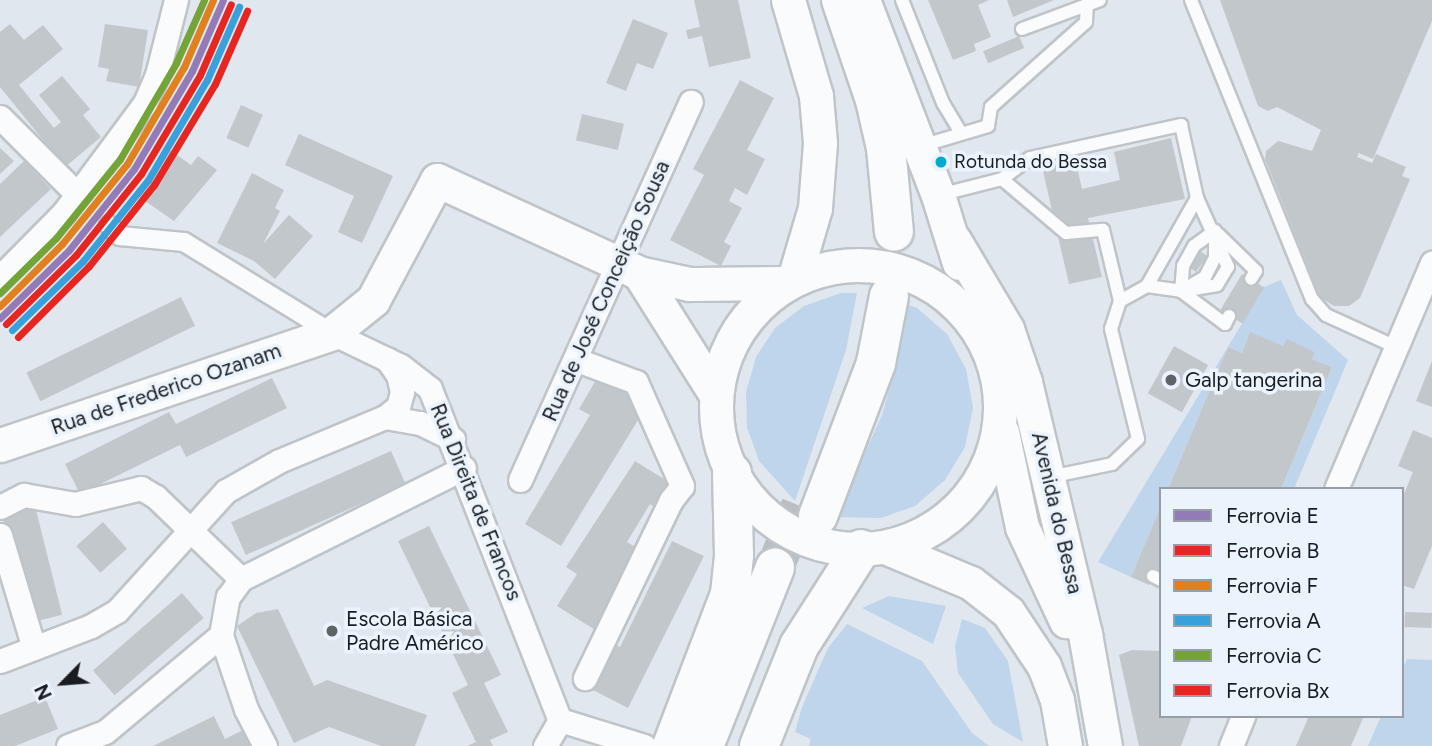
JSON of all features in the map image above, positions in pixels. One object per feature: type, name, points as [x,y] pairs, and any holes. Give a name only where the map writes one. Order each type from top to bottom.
[{"type":"highway","points":[[819,0],[862,125],[884,232],[888,160],[876,100],[841,0]]},
{"type":"highway","points":[[809,511],[880,296]]},
{"type":"highway","points":[[672,746],[730,594],[734,555],[732,473]]},
{"type":"highway","points":[[759,746],[799,646],[873,548]]},
{"type":"highway","points":[[704,746],[784,572],[725,746]]},
{"type":"main road","points":[[788,0],[816,96],[820,143],[815,208],[790,281],[745,320],[721,368],[716,395],[719,435],[732,473],[764,514],[786,530],[809,541],[873,548],[971,583],[1007,612],[1044,666],[1057,700],[1065,746]]},
{"type":"main road","points":[[863,0],[939,195],[976,322],[1000,388],[989,462],[958,508],[912,539],[873,548]]},
{"type":"main road","points":[[332,333],[373,300],[437,180],[629,269],[689,284],[790,281],[837,267],[878,267],[928,283],[1017,355]]},
{"type":"main road","points":[[954,240],[1017,355]]},
{"type":"main road","points":[[629,269],[716,395]]},
{"type":"main road","name":"Rua de Frederico Ozanam","points":[[0,445],[332,333]]},
{"type":"main road","name":"Avenida do Bessa","points":[[1017,355],[1049,478],[1101,731]]},
{"type":"main road","name":"Avenida do Bessa","points":[[999,408],[1019,518],[1062,610],[1101,731]]},
{"type":"street","points":[[0,276],[77,194],[152,90],[177,0]]},
{"type":"street","name":"Rua de José Conceição Sousa","points":[[520,480],[577,360],[629,269],[691,102]]},
{"type":"street","points":[[0,117],[77,194]]},
{"type":"street","name":"Rua Direita de Francos","points":[[109,225],[120,236],[184,242],[332,333],[387,359],[430,389],[453,439],[560,720]]},
{"type":"street","points":[[1337,487],[1432,263]]},
{"type":"street","points":[[0,661],[91,626],[117,611],[193,533],[226,491],[324,439],[385,417],[398,407],[402,391],[398,375],[387,359]]},
{"type":"street","points":[[577,360],[636,382],[682,486],[671,500],[585,678]]},
{"type":"street","points":[[385,417],[420,423],[453,439]]},
{"type":"street","points":[[265,746],[246,709],[220,635],[229,597],[241,579],[464,468]]},
{"type":"street","points":[[0,507],[24,495],[75,505],[141,488],[241,579]]},
{"type":"street","points":[[0,535],[34,648]]},
{"type":"street","points":[[68,746],[105,732],[220,635]]},
{"type":"street","points":[[1231,746],[1242,718]]},
{"type":"street","points":[[545,746],[560,720],[644,746]]},
{"type":"lane","points":[[902,0],[943,103],[961,133]]},
{"type":"lane","points":[[1022,29],[1100,0]]},
{"type":"lane","points":[[1191,0],[1312,299],[1326,315],[1396,347]]},
{"type":"lane","points":[[919,146],[988,126],[990,107],[1086,22],[1087,5]]},
{"type":"lane","points":[[939,195],[1002,180],[1030,158],[1181,125],[1197,198],[1215,231],[1256,271],[1251,279]]},
{"type":"lane","points":[[1002,180],[1066,233],[1102,230],[1120,300],[1111,329],[1138,439],[1112,464],[1049,478]]},
{"type":"lane","points":[[1120,300],[1147,286],[1197,198]]},
{"type":"lane","points":[[1181,291],[1205,277],[1215,257],[1215,231]]},
{"type":"lane","points":[[1181,291],[1183,266],[1194,246],[1215,231]]},
{"type":"lane","points":[[1147,286],[1181,291],[1225,324],[1229,316]]},
{"type":"shaded area","points":[[1281,280],[1297,315],[1348,360],[1295,487],[1282,487],[1332,367],[1312,359],[1315,352],[1287,340],[1283,346],[1250,333],[1242,353],[1228,347],[1169,487],[1159,487],[1159,511],[1131,577],[1098,562],[1264,287]]},
{"type":"shaded area","points":[[841,293],[857,293],[846,350],[795,501],[759,461],[747,427],[746,392],[756,357],[775,328],[804,306]]},
{"type":"shaded area","points":[[903,303],[917,308],[947,334],[966,369],[973,408],[965,447],[945,480],[915,506],[881,518],[836,517],[882,415],[897,362]]},
{"type":"shaded area","points":[[889,596],[946,606],[933,644],[862,608]]},
{"type":"shaded area","points":[[962,619],[985,628],[1008,661],[1023,742],[993,724],[958,673],[955,646]]},
{"type":"shaded area","points":[[847,624],[922,661],[972,733],[989,746],[809,746],[811,739],[795,732],[802,707],[828,648]]},
{"type":"shaded area","points":[[1407,659],[1432,660],[1432,746],[1368,746],[1380,718],[1404,718],[1404,666]]},
{"type":"building","points":[[694,0],[738,0],[751,58],[709,67],[702,36],[688,39],[686,30],[700,27]]},
{"type":"building","points":[[928,0],[989,0],[978,5],[991,37],[974,44],[976,51],[953,60]]},
{"type":"building","points":[[1007,0],[1054,0],[1013,17]]},
{"type":"building","points":[[1220,0],[1432,0],[1432,21],[1373,159],[1359,153],[1357,157],[1372,163],[1376,154],[1406,167],[1402,176],[1410,179],[1360,298],[1349,306],[1334,306],[1320,297],[1265,159],[1266,151],[1278,141],[1312,151],[1321,130],[1277,107],[1268,111],[1258,106]]},
{"type":"building","points":[[633,19],[668,33],[653,69],[637,63],[626,91],[606,83]]},
{"type":"building","points":[[10,24],[24,40],[43,25],[63,49],[19,85],[54,128],[61,122],[39,95],[62,76],[90,109],[83,115],[101,137],[65,167],[0,87],[0,32]]},
{"type":"building","points":[[105,24],[148,30],[139,87],[106,81],[109,69],[98,67]]},
{"type":"building","points":[[1019,36],[1024,48],[988,63],[983,51]]},
{"type":"building","points":[[740,80],[774,98],[747,150],[765,159],[747,195],[735,188],[729,201],[742,208],[724,242],[731,246],[721,266],[670,240],[704,175],[693,169]]},
{"type":"building","points":[[241,105],[263,115],[248,148],[226,138]]},
{"type":"building","points":[[582,114],[624,124],[618,150],[576,140]]},
{"type":"building","points":[[299,134],[393,176],[362,243],[338,232],[354,196],[285,165]]},
{"type":"building","points":[[1171,138],[1185,199],[1088,218],[1102,277],[1069,284],[1042,167],[1075,159],[1082,189],[1120,180],[1114,152]]},
{"type":"building","points":[[0,148],[14,161],[0,174]]},
{"type":"building","points":[[167,148],[191,165],[198,156],[217,170],[174,221],[135,194]]},
{"type":"building","points":[[24,161],[51,189],[0,237],[0,184]]},
{"type":"building","points":[[252,173],[284,190],[275,208],[280,211],[263,244],[289,215],[313,236],[275,279],[254,261],[217,243]]},
{"type":"building","points":[[1200,251],[1207,256],[1196,272],[1190,268]]},
{"type":"building","points":[[1242,274],[1264,287],[1243,323],[1220,310]]},
{"type":"building","points":[[181,297],[195,326],[40,401],[26,372]]},
{"type":"building","points":[[1250,332],[1283,346],[1287,339],[1315,352],[1312,359],[1332,367],[1282,487],[1169,487],[1228,347],[1242,353]]},
{"type":"building","points":[[1174,346],[1208,365],[1182,412],[1148,393]]},
{"type":"building","points":[[1432,361],[1432,407],[1416,401]]},
{"type":"building","points":[[600,373],[649,402],[561,546],[525,524],[590,415],[579,409]]},
{"type":"building","points":[[272,378],[287,408],[186,457],[180,445],[80,494],[65,464],[169,412],[176,424]]},
{"type":"building","points":[[1413,430],[1432,438],[1432,546],[1414,589],[1404,586],[1404,494],[1413,472],[1398,466]]},
{"type":"building","points":[[391,451],[406,484],[246,555],[231,522]]},
{"type":"building","points":[[635,461],[672,484],[657,509],[650,504],[627,542],[642,551],[600,633],[557,606],[577,574],[566,567]]},
{"type":"building","points":[[35,506],[62,615],[29,623],[2,514]]},
{"type":"building","points":[[1159,511],[1159,569],[1156,568],[1149,585],[1131,577]]},
{"type":"building","points":[[103,522],[127,549],[100,573],[76,546]]},
{"type":"building","points":[[429,526],[501,675],[484,683],[508,732],[490,740],[493,746],[467,746],[476,742],[452,693],[468,685],[398,541]]},
{"type":"building","points":[[672,541],[704,556],[628,708],[591,689],[614,644],[620,647]]},
{"type":"building","points":[[182,593],[204,618],[115,695],[93,670]]},
{"type":"building","points":[[278,609],[314,686],[327,680],[427,715],[415,746],[381,746],[329,727],[294,743],[237,626],[256,613]]},
{"type":"building","points":[[1405,612],[1432,613],[1431,628],[1404,627]]},
{"type":"building","points":[[1132,650],[1159,651],[1159,718],[1191,718],[1181,746],[1139,746],[1119,655]]},
{"type":"building","points":[[45,697],[58,729],[15,746],[0,746],[0,715]]},
{"type":"building","points":[[214,716],[225,739],[243,730],[251,746],[153,746]]},
{"type":"building","points":[[1308,718],[1363,718],[1351,746],[1296,746]]},
{"type":"tunnel","points":[[889,296],[894,232]]},
{"type":"tunnel","points":[[775,568],[800,506]]},
{"type":"rail line","name":"C","points":[[0,293],[56,238],[120,159],[176,63],[204,0]]},
{"type":"rail line","name":"F","points":[[0,306],[62,244],[127,164],[184,67],[213,0]]},
{"type":"rail line","name":"E","points":[[0,318],[69,250],[134,169],[192,71],[223,0]]},
{"type":"rail line","name":"B","points":[[6,324],[76,255],[141,174],[200,75],[231,4]]},
{"type":"rail line","name":"A","points":[[12,330],[83,261],[148,180],[207,80],[239,7]]},
{"type":"rail line","name":"Bx","points":[[18,337],[89,266],[154,185],[215,84],[247,11]]},
{"type":"place","name":"Rotunda do Bessa","points":[[941,162]]},
{"type":"place","name":"Galp tangerina","points":[[1171,380]]},
{"type":"place","name":"Escola Básica Padre Américo","points":[[332,631]]}]
